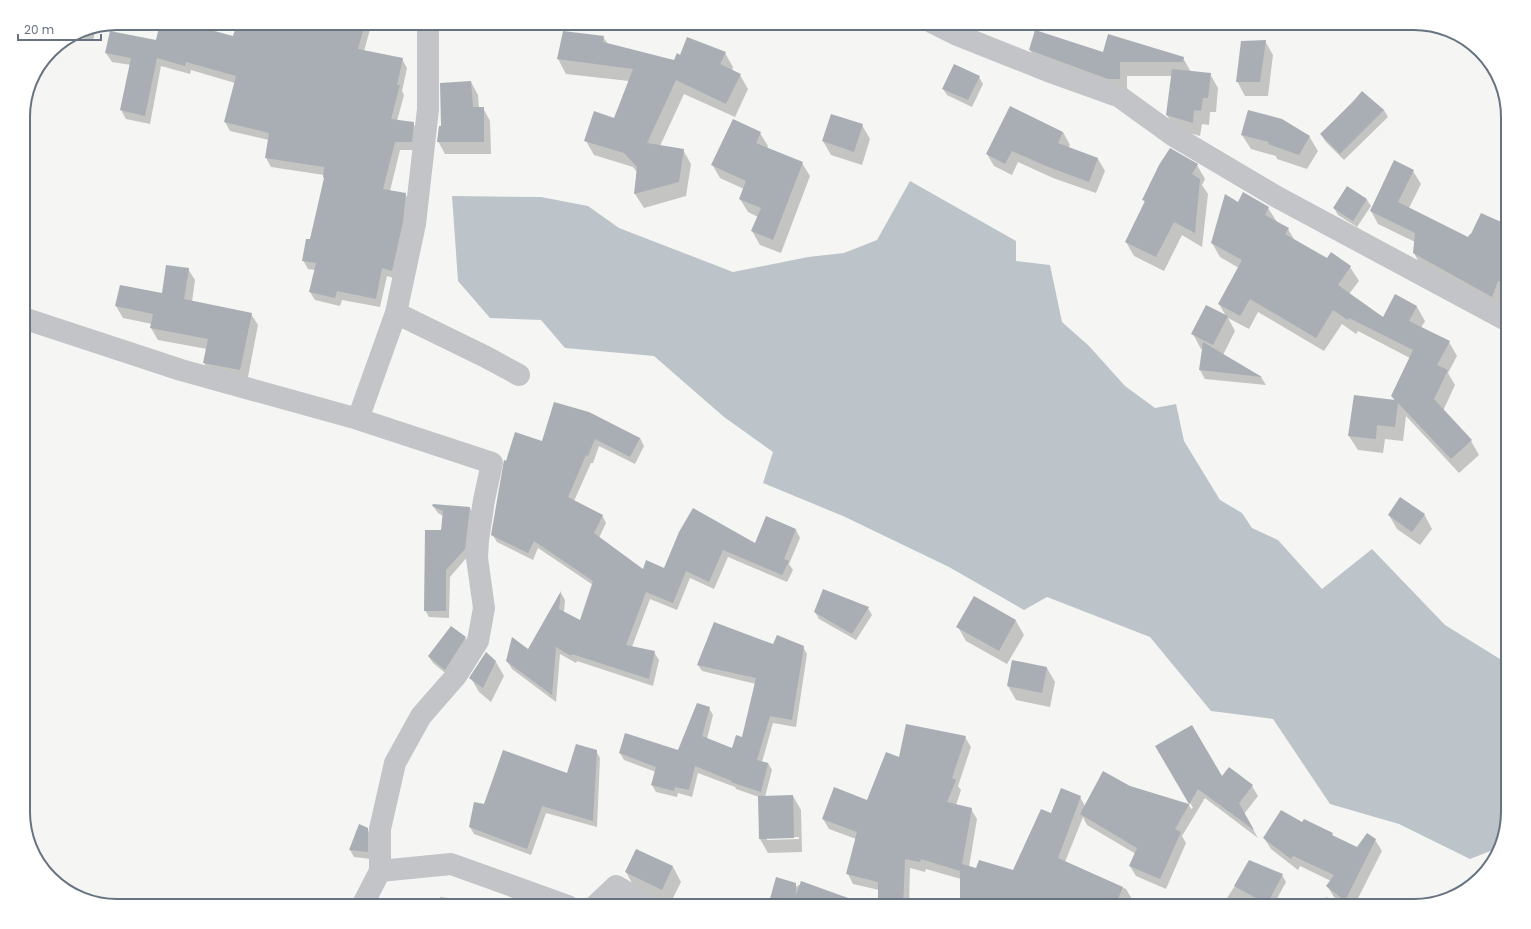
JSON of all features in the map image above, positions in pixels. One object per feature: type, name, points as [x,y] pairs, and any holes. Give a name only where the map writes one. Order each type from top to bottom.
[{"type":"street","points":[[358,419],[396,313],[415,224],[428,109],[428,30]]},
{"type":"street","points":[[947,30],[1053,73],[1120,97],[1174,136],[1276,198],[1501,318]]},
{"type":"street","points":[[396,313],[519,375]]},
{"type":"street","points":[[30,320],[181,370],[358,419],[492,463],[484,500],[478,540],[477,558],[484,608],[478,641],[456,676],[420,716],[395,763],[380,829],[380,871],[366,899]]},
{"type":"street","points":[[380,871],[451,864],[548,899]]},
{"type":"street","points":[[602,899],[616,886],[638,899]]},
{"type":"shaded area","points":[[910,181],[1016,241],[1016,261],[1050,265],[1062,322],[1089,346],[1125,386],[1155,408],[1176,404],[1184,441],[1220,500],[1242,513],[1252,528],[1278,540],[1322,589],[1372,549],[1445,625],[1501,660],[1501,812],[1498,835],[1491,851],[1470,859],[1399,824],[1330,804],[1273,719],[1211,711],[1150,637],[1047,597],[1024,610],[949,567],[843,516],[763,483],[773,452],[724,417],[654,356],[565,348],[541,320],[490,318],[458,281],[452,196],[541,197],[588,206],[619,228],[733,272],[808,257],[844,253],[877,240]]},
{"type":"building","points":[[158,30],[211,30],[233,36],[235,30],[363,30],[358,49],[403,58],[397,85],[400,85],[391,119],[414,122],[412,142],[395,142],[383,189],[406,193],[403,222],[392,271],[382,268],[376,299],[337,291],[335,298],[309,292],[316,263],[302,261],[306,239],[310,239],[324,178],[324,167],[265,158],[269,133],[224,122],[236,76],[186,62],[185,66],[157,58],[145,116],[120,110],[131,58],[105,53],[110,31],[156,40]]},
{"type":"building","points":[[1035,30],[1103,52],[1108,34],[1184,57],[1183,62],[1120,62],[1120,79],[1108,79],[1029,50]]},
{"type":"building","points":[[563,31],[604,36],[603,42],[674,60],[677,53],[680,55],[687,37],[726,52],[720,64],[741,74],[726,104],[676,80],[647,143],[684,149],[679,182],[634,194],[637,167],[624,153],[584,141],[594,111],[614,118],[633,69],[557,59]]},
{"type":"building","points":[[1266,40],[1260,82],[1236,82],[1241,41]]},
{"type":"building","points":[[954,64],[980,76],[968,100],[942,89]]},
{"type":"building","points":[[1172,69],[1211,73],[1208,98],[1203,98],[1201,111],[1194,110],[1193,123],[1166,115]]},
{"type":"building","points":[[471,81],[473,107],[484,107],[484,142],[437,142],[439,126],[441,126],[440,83]]},
{"type":"building","points":[[1362,91],[1384,110],[1340,154],[1320,134],[1352,103]]},
{"type":"building","points":[[1010,106],[1063,132],[1058,143],[1098,158],[1089,182],[1046,166],[1012,151],[1005,164],[986,154]]},
{"type":"building","points":[[1248,110],[1282,119],[1310,136],[1299,155],[1268,144],[1269,142],[1241,135]]},
{"type":"building","points":[[831,114],[863,124],[854,152],[822,141]]},
{"type":"building","points":[[733,119],[761,132],[756,143],[803,162],[773,240],[751,231],[761,208],[739,199],[746,181],[711,165]]},
{"type":"building","points":[[1170,148],[1198,164],[1192,174],[1200,179],[1195,233],[1174,222],[1156,257],[1125,242],[1145,201],[1142,200],[1159,165]]},
{"type":"building","points":[[1394,160],[1414,170],[1398,202],[1468,237],[1471,234],[1481,213],[1501,222],[1501,282],[1498,281],[1492,297],[1413,253],[1415,233],[1370,211]]},
{"type":"building","points":[[1347,186],[1367,199],[1353,221],[1333,208]]},
{"type":"building","points":[[1243,192],[1269,207],[1265,215],[1289,228],[1285,234],[1327,258],[1331,252],[1351,266],[1338,285],[1383,317],[1395,294],[1417,306],[1409,321],[1450,341],[1437,365],[1448,370],[1434,399],[1472,440],[1451,459],[1398,403],[1395,427],[1377,425],[1376,439],[1348,436],[1354,395],[1395,400],[1391,396],[1413,350],[1349,318],[1348,320],[1333,310],[1316,338],[1250,299],[1240,316],[1218,304],[1242,260],[1211,243],[1225,194],[1238,202]]},
{"type":"building","points":[[166,265],[189,268],[184,299],[252,313],[240,370],[203,363],[208,339],[150,328],[153,314],[115,306],[120,285],[162,293]]},
{"type":"building","points":[[1206,305],[1228,316],[1213,345],[1191,334]]},
{"type":"building","points":[[1203,342],[1262,377],[1199,370]]},
{"type":"building","points":[[554,402],[589,412],[640,438],[630,457],[595,439],[588,456],[586,455],[568,497],[603,515],[594,533],[643,569],[646,560],[664,568],[679,532],[693,508],[755,543],[766,516],[796,529],[784,559],[789,561],[782,575],[723,550],[709,582],[686,571],[673,603],[646,592],[626,645],[655,651],[649,679],[572,654],[571,656],[556,647],[552,695],[506,661],[512,637],[528,649],[561,591],[559,609],[580,620],[593,581],[534,541],[528,553],[491,535],[504,460],[506,461],[515,432],[542,441]]},
{"type":"building","points":[[1400,497],[1425,514],[1412,532],[1388,515]]},
{"type":"building","points":[[433,504],[470,507],[465,549],[446,570],[446,611],[424,611],[425,530],[441,530],[443,511],[432,506]]},
{"type":"building","points":[[823,589],[869,607],[852,634],[814,612]]},
{"type":"building","points":[[974,596],[1016,620],[999,651],[956,627]]},
{"type":"building","points":[[714,622],[773,644],[777,635],[804,646],[792,720],[770,716],[757,760],[768,763],[761,792],[731,782],[732,781],[695,766],[689,790],[675,787],[674,791],[651,785],[656,767],[619,753],[625,733],[678,750],[697,703],[710,707],[702,736],[732,748],[736,735],[742,737],[756,678],[697,665]]},
{"type":"building","points":[[451,626],[466,637],[445,670],[428,656]]},
{"type":"building","points":[[486,652],[496,661],[483,688],[469,678]]},
{"type":"building","points":[[1012,660],[1047,667],[1042,693],[1007,686]]},
{"type":"building","points":[[906,724],[966,736],[952,778],[956,780],[947,802],[972,808],[962,864],[976,868],[979,860],[1013,870],[1041,809],[1051,813],[1061,788],[1081,796],[1058,858],[1123,887],[1118,899],[960,899],[960,871],[921,859],[920,862],[905,859],[903,899],[878,899],[878,882],[846,874],[857,832],[822,819],[834,787],[867,800],[886,752],[899,757]]},
{"type":"building","points":[[1192,725],[1222,776],[1229,767],[1253,785],[1239,803],[1254,830],[1198,789],[1175,829],[1181,832],[1160,879],[1129,866],[1137,848],[1080,814],[1103,771],[1130,786],[1189,804],[1155,746]]},
{"type":"building","points":[[576,744],[597,750],[593,821],[542,806],[527,849],[469,827],[474,802],[484,804],[503,750],[567,773]]},
{"type":"building","points":[[793,795],[794,838],[759,839],[758,796]]},
{"type":"building","points":[[1281,810],[1302,822],[1304,819],[1333,833],[1332,835],[1357,847],[1367,833],[1376,839],[1346,899],[1342,899],[1326,886],[1334,875],[1293,856],[1291,859],[1263,838]]},
{"type":"building","points":[[359,824],[368,828],[368,852],[349,850]]},
{"type":"building","points":[[636,849],[673,866],[662,890],[625,872]]},
{"type":"building","points":[[1249,860],[1283,874],[1270,899],[1258,899],[1234,886]]},
{"type":"building","points":[[776,877],[796,883],[796,895],[801,881],[851,899],[770,899]]}]
